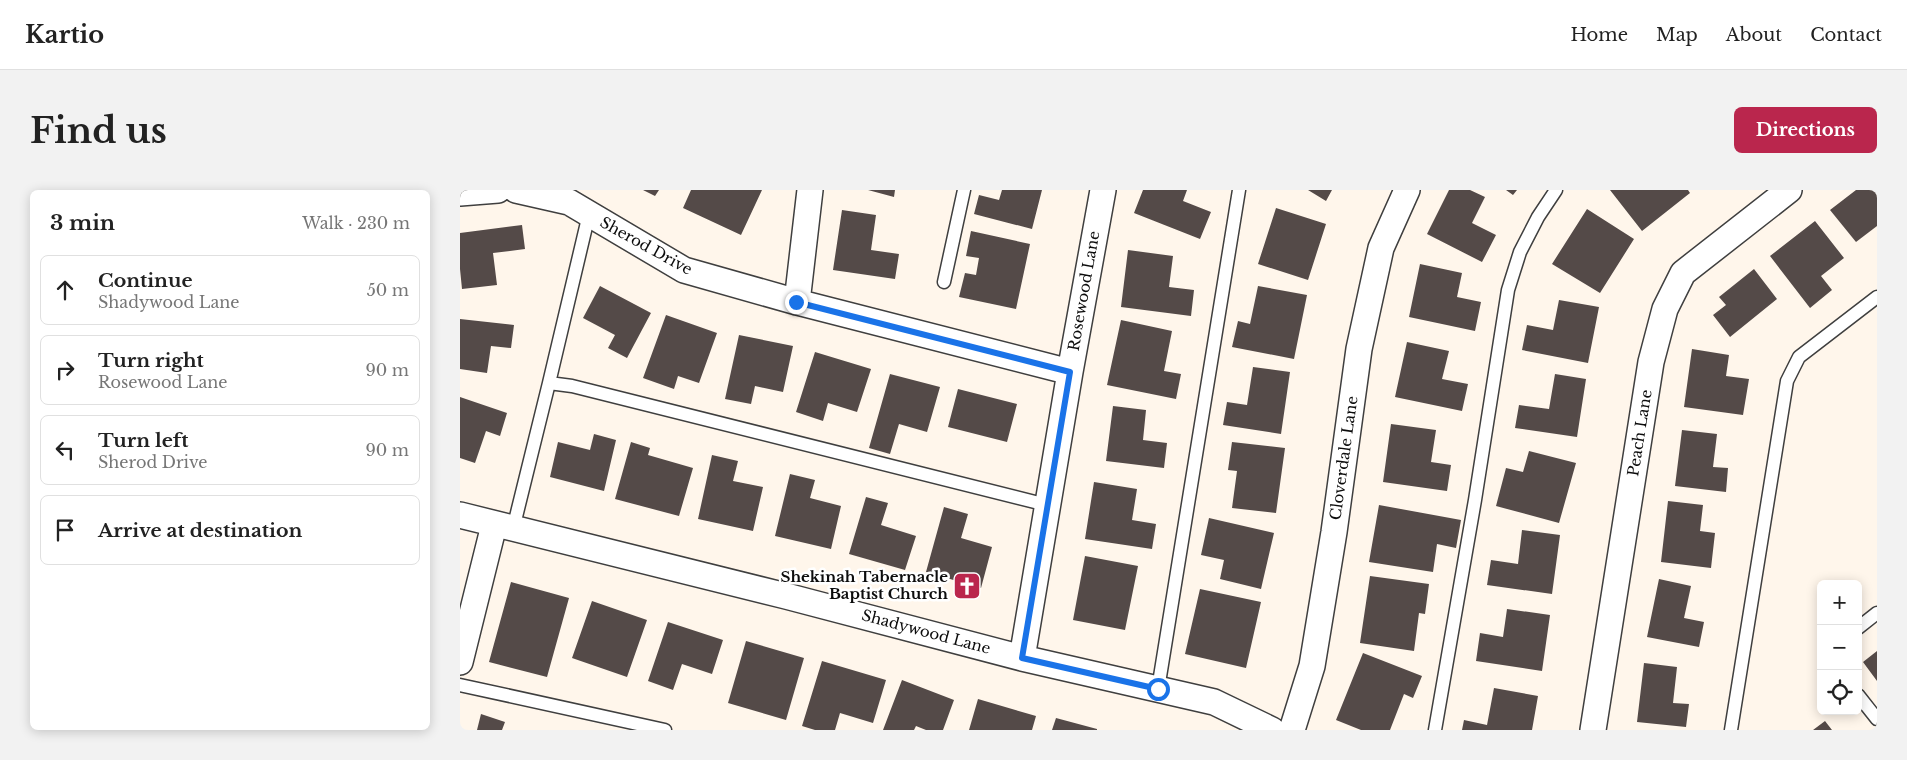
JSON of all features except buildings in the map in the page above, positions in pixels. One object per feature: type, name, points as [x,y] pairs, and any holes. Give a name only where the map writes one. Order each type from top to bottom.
[{"type":"street","points":[[460,193],[498,190]]},
{"type":"street","name":"Sherod Drive","points":[[516,190],[569,202],[684,270],[796,302],[1070,372]]},
{"type":"street","points":[[796,302],[810,190]]},
{"type":"street","name":"Rosewood Lane","points":[[1022,658],[1103,190]]},
{"type":"street","name":"Cloverdale Lane","points":[[1292,730],[1312,666],[1334,532],[1359,349],[1381,248],[1407,190]]},
{"type":"street","name":"Peach Lane","points":[[1593,730],[1651,362],[1665,309],[1683,273],[1789,190]]},
{"type":"street","name":"Shadywood Lane","points":[[460,516],[786,596],[1022,658],[1214,702],[1272,730]]},
{"type":"street","points":[[460,662],[503,527]]},
{"type":"lane","points":[[944,282],[964,190]]},
{"type":"lane","points":[[1158,689],[1239,190]]},
{"type":"lane","points":[[1435,730],[1475,500],[1508,290],[1520,252],[1538,217],[1556,190]]},
{"type":"lane","points":[[503,527],[549,383],[589,214]]},
{"type":"lane","points":[[1732,730],[1787,381],[1799,357],[1877,297]]},
{"type":"lane","points":[[549,383],[582,389],[1047,505]]},
{"type":"lane","points":[[1862,625],[1877,613]]},
{"type":"lane","points":[[460,685],[665,730]]},
{"type":"lane","points":[[1862,700],[1877,719]]},
{"type":"place","name":"Shekinah Tabernacle Baptist Church","points":[[967,586]]},
{"type":"route","points":[[796,302],[1070,372],[1022,658],[1158,689]]}]
